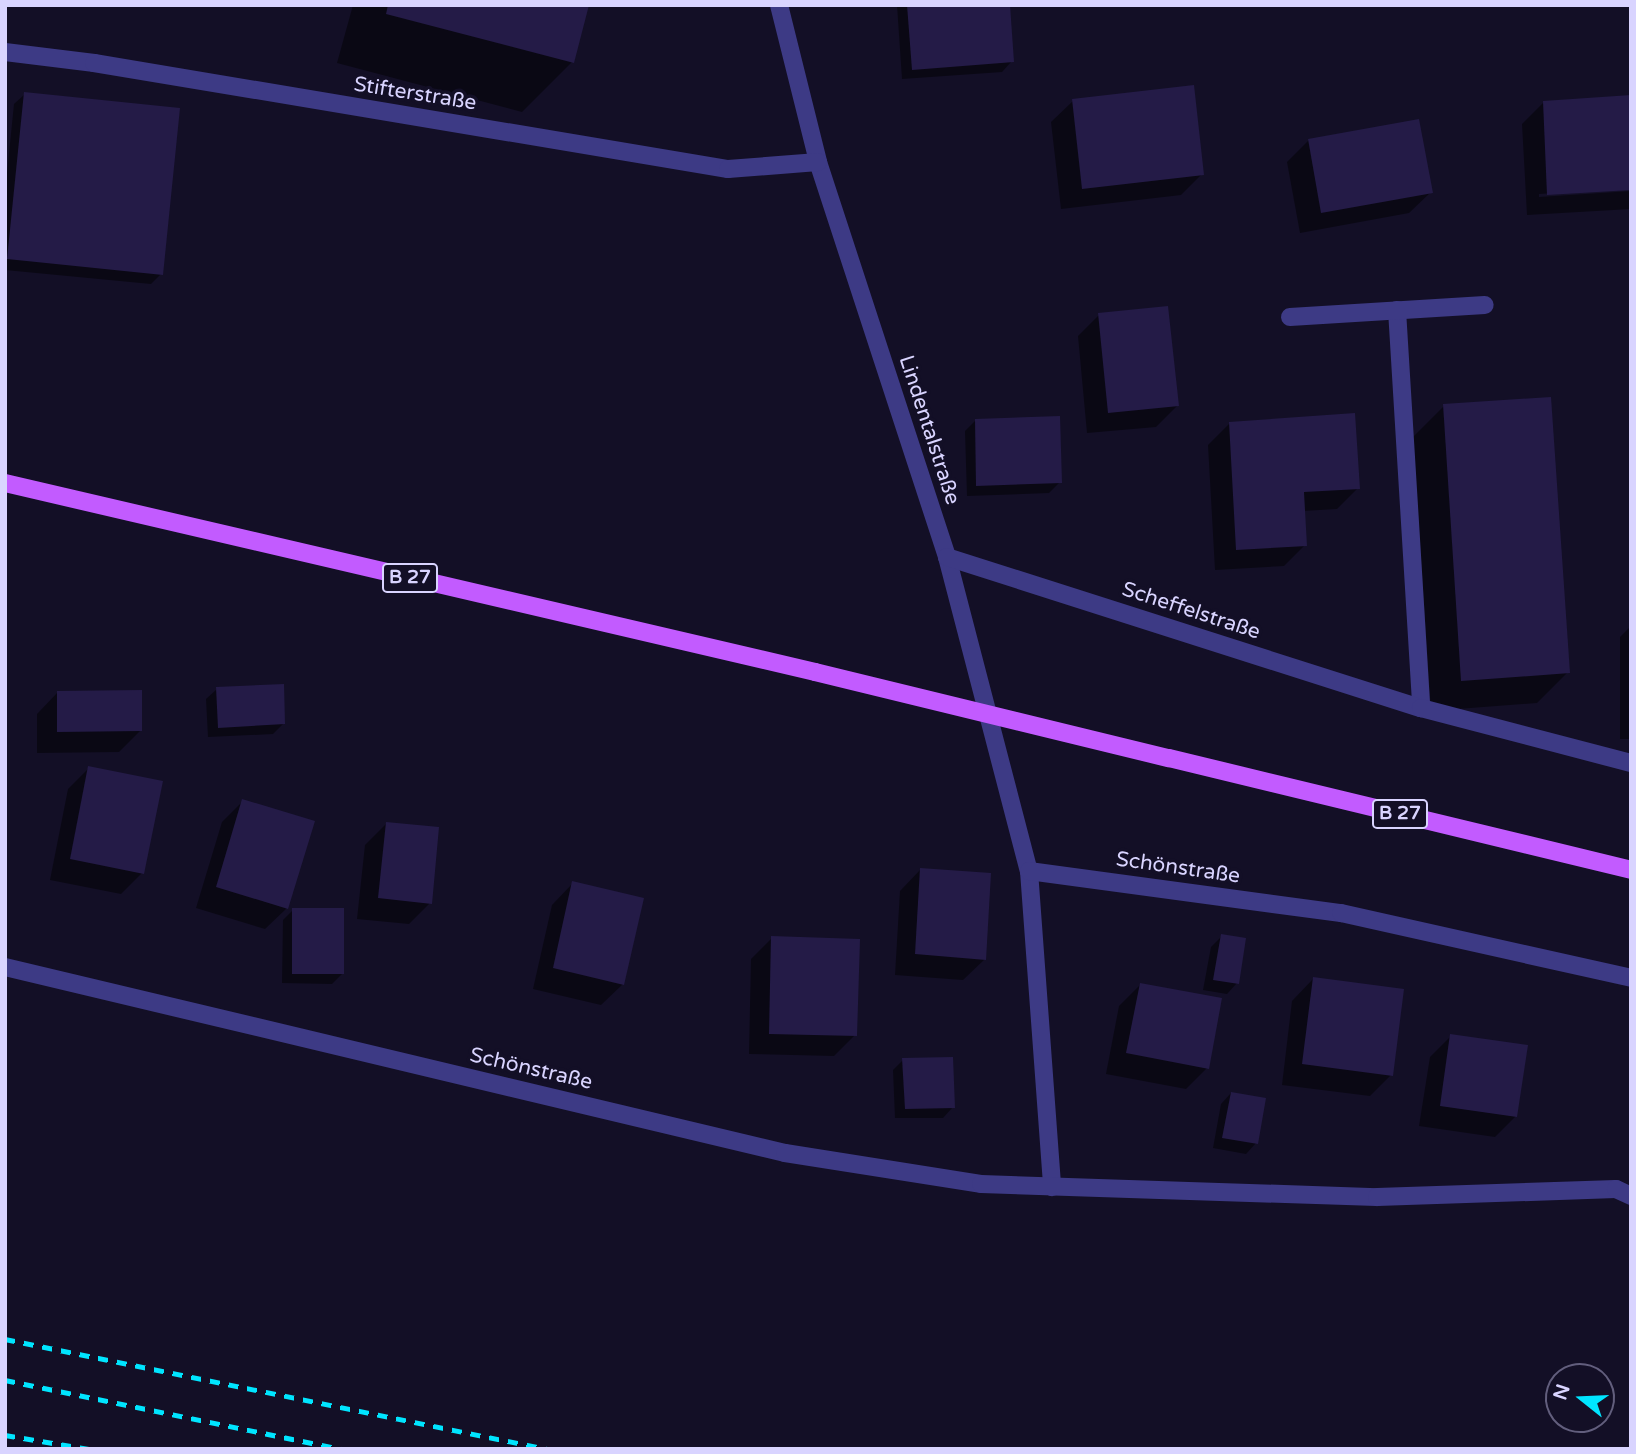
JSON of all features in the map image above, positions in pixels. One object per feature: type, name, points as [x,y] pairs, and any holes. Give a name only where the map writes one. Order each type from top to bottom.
[{"type":"main road","name":"B 27","points":[[5,483],[815,672],[1631,870]]},
{"type":"street","name":"Lindentalstraße","points":[[779,5],[818,162],[947,558],[1029,871]]},
{"type":"street","name":"Stifterstraße","points":[[5,52],[94,63],[727,169],[818,162]]},
{"type":"street","points":[[1290,317],[1485,305]]},
{"type":"street","points":[[1397,310],[1421,708]]},
{"type":"street","name":"Scheffelstraße","points":[[947,558],[1421,708],[1631,763]]},
{"type":"street","points":[[1029,871],[1052,1187]]},
{"type":"street","name":"Schönstraße","points":[[1029,871],[1341,913],[1631,978]]},
{"type":"street","name":"Schönstraße","points":[[5,967],[785,1153],[981,1184],[1377,1197],[1616,1189],[1631,1196]]},
{"type":"building","points":[[388,5],[589,5],[574,63],[386,14]]},
{"type":"building","points":[[907,5],[1010,5],[1014,62],[912,70]]},
{"type":"building","points":[[1194,85],[1204,175],[1082,189],[1072,99]]},
{"type":"building","points":[[24,92],[180,108],[163,275],[7,259]]},
{"type":"building","points":[[1631,95],[1631,190],[1547,195],[1543,101]]},
{"type":"building","points":[[1419,119],[1433,193],[1321,213],[1308,139]]},
{"type":"building","points":[[1168,306],[1179,406],[1108,413],[1098,313]]},
{"type":"building","points":[[1551,397],[1570,673],[1461,681],[1443,404]]},
{"type":"building","points":[[1355,413],[1360,489],[1304,492],[1307,546],[1236,550],[1229,422]]},
{"type":"building","points":[[1060,416],[1062,483],[976,486],[975,419]]},
{"type":"building","points":[[284,684],[285,724],[218,728],[216,687]]},
{"type":"building","points":[[142,690],[142,731],[57,732],[57,691]]},
{"type":"building","points":[[88,766],[163,781],[144,874],[70,859]]},
{"type":"building","points":[[242,799],[315,821],[288,909],[216,887]]},
{"type":"building","points":[[386,822],[439,827],[432,904],[378,898]]},
{"type":"building","points":[[920,868],[991,873],[986,960],[915,954]]},
{"type":"building","points":[[572,881],[644,898],[624,985],[553,968]]},
{"type":"building","points":[[292,908],[344,908],[344,974],[292,974]]},
{"type":"building","points":[[1221,934],[1246,938],[1239,984],[1213,980]]},
{"type":"building","points":[[771,936],[860,939],[857,1036],[769,1034]]},
{"type":"building","points":[[1313,977],[1404,989],[1393,1076],[1302,1064]]},
{"type":"building","points":[[1140,983],[1222,998],[1209,1069],[1126,1053]]},
{"type":"building","points":[[1450,1034],[1528,1045],[1517,1117],[1440,1106]]},
{"type":"building","points":[[953,1057],[955,1108],[905,1109],[902,1058]]},
{"type":"building","points":[[1231,1092],[1266,1098],[1258,1144],[1222,1138]]},
{"type":"railway","points":[[5,1339],[547,1449]]},
{"type":"railway","points":[[5,1380],[341,1449]]},
{"type":"railway","points":[[5,1435],[89,1449]]}]
